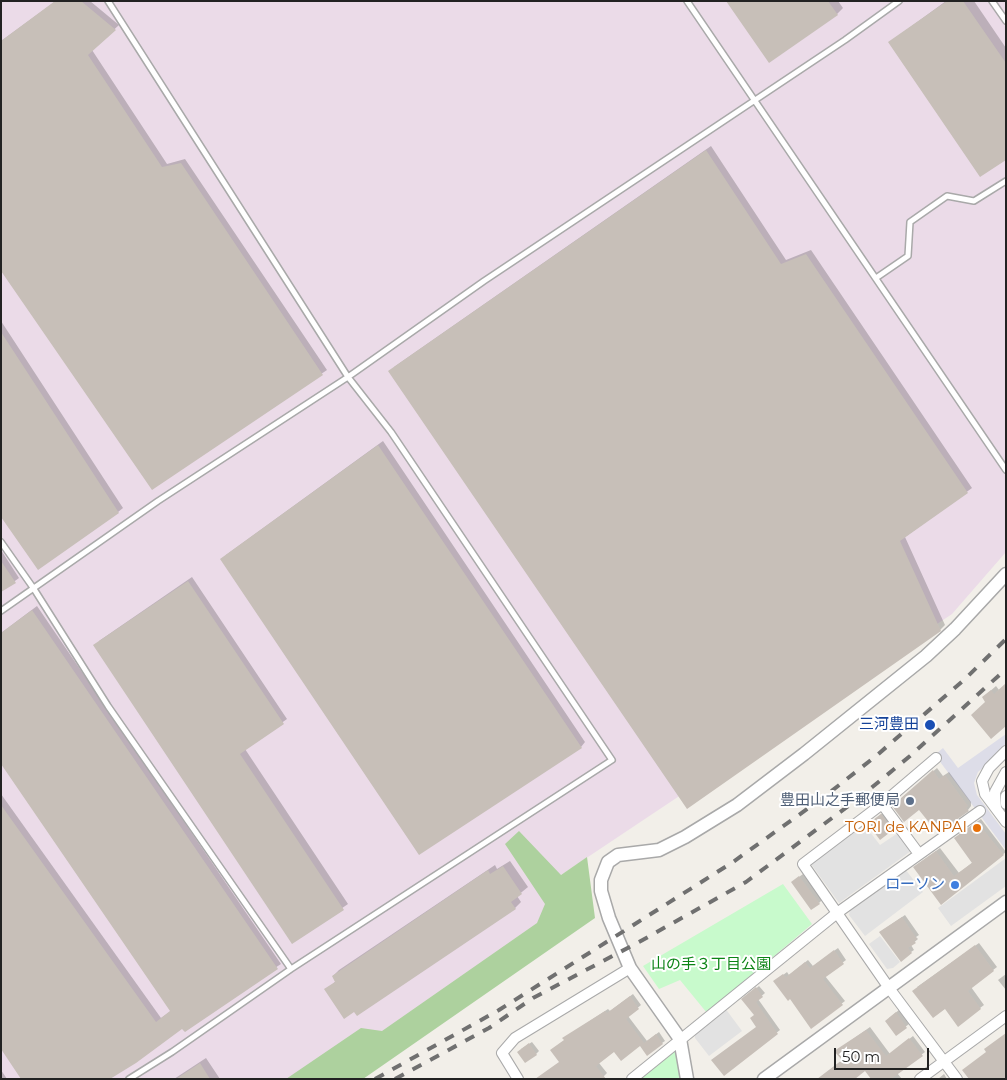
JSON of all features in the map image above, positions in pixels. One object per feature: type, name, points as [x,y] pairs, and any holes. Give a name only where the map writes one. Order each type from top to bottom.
[{"type":"street","points":[[687,1079],[680,1039],[630,968],[601,891],[601,880],[608,862],[618,855],[659,850],[685,837],[737,805],[926,656],[955,629],[1006,574]]},
{"type":"street","points":[[1001,807],[985,794],[982,781],[989,768],[1006,751]]},
{"type":"street","points":[[936,758],[882,804],[803,864],[889,988],[956,1079]]},
{"type":"street","points":[[1006,772],[995,792],[1006,822]]},
{"type":"street","points":[[1001,807],[1006,796]]},
{"type":"street","points":[[882,804],[918,854]]},
{"type":"street","points":[[632,1079],[838,913],[980,811]]},
{"type":"street","points":[[764,1079],[1006,902]]},
{"type":"street","points":[[518,1079],[502,1053],[515,1038],[630,968]]},
{"type":"street","points":[[920,1079],[1006,1016]]},
{"type":"lane","points":[[108,1],[348,377],[391,432],[612,760],[291,969],[172,1052],[129,1079]]},
{"type":"lane","points":[[687,1],[1006,470]]},
{"type":"lane","points":[[1,611],[158,501],[348,377],[484,281],[845,40],[898,1]]},
{"type":"lane","points":[[992,1],[1006,21]]},
{"type":"lane","points":[[876,278],[908,256],[910,222],[947,196],[974,201],[1006,180]]},
{"type":"lane","points":[[1,542],[34,589],[108,706],[291,969]]},
{"type":"shaded area","points":[[1,1],[1006,1],[1006,552],[952,614],[561,875],[583,924],[332,1079],[1,1079]]},
{"type":"shaded area","points":[[1006,734],[1006,747],[978,772],[974,783],[977,795],[1006,834],[1006,850],[935,755],[943,748],[958,768]]},
{"type":"shaded area","points":[[863,823],[880,845],[898,833],[911,851],[839,903],[811,864]]},
{"type":"shaded area","points":[[1006,858],[1006,886],[951,926],[938,908]]},
{"type":"shaded area","points":[[905,869],[923,892],[865,936],[849,915],[850,910]]},
{"type":"shaded area","points":[[880,936],[900,962],[893,968],[887,969],[869,944]]},
{"type":"shaded area","points":[[725,1008],[742,1031],[709,1056],[695,1038],[695,1032]]},
{"type":"green space","points":[[519,831],[561,875],[587,857],[595,918],[363,1079],[286,1079],[361,1028],[382,1031],[537,923],[545,904],[505,844]]},
{"type":"green space","name":"山の手３丁目公園","points":[[783,884],[812,924],[707,1013],[680,980],[659,989],[643,966]]},
{"type":"green space","points":[[677,1048],[681,1079],[640,1079]]},
{"type":"building","points":[[55,1],[81,1],[116,30],[88,55],[162,167],[181,163],[323,375],[152,490],[1,271],[1,41]]},
{"type":"building","points":[[726,1],[828,1],[838,15],[769,63]]},
{"type":"building","points":[[947,1],[963,1],[1006,63],[1006,160],[980,177],[888,42]]},
{"type":"building","points":[[706,150],[781,264],[806,254],[968,493],[900,541],[941,631],[687,809],[388,371]]},
{"type":"building","points":[[1,332],[119,513],[38,570],[1,517]]},
{"type":"building","points":[[378,445],[582,748],[419,855],[220,559]]},
{"type":"building","points":[[1,561],[16,583],[1,592]]},
{"type":"building","points":[[188,581],[284,724],[240,754],[344,910],[292,944],[93,645]]},
{"type":"building","points":[[32,610],[278,969],[185,1032],[182,1029],[136,1063],[110,1079],[21,1079],[1,1049],[1,805],[156,1022],[170,1011],[1,764],[1,633]]},
{"type":"building","points":[[1006,683],[1006,726],[991,739],[971,715],[985,702],[982,697],[991,690],[994,694]]},
{"type":"building","points":[[933,770],[939,779],[945,775],[968,806],[966,808],[969,811],[946,827],[944,825],[936,831],[919,810],[904,822],[892,806]]},
{"type":"building","points":[[881,814],[893,830],[880,840],[868,824]]},
{"type":"building","points":[[977,822],[1004,855],[941,905],[913,867],[936,851],[954,876],[972,863],[954,838]]},
{"type":"building","points":[[503,866],[522,894],[511,902],[516,909],[357,1016],[354,1012],[344,1019],[324,989],[335,982],[332,976],[488,870],[490,874]]},
{"type":"building","points":[[799,876],[820,904],[811,910],[791,882]]},
{"type":"building","points":[[902,917],[917,939],[914,941],[916,943],[908,948],[912,953],[901,962],[879,932]]},
{"type":"building","points":[[975,945],[994,971],[968,991],[981,1009],[958,1027],[945,1009],[933,1018],[912,991]]},
{"type":"building","points":[[834,950],[844,964],[823,979],[843,1005],[811,1029],[790,999],[788,1001],[773,981],[783,974],[786,977],[805,962],[810,968]]},
{"type":"building","points":[[756,987],[763,997],[756,1002],[778,1034],[724,1076],[711,1060],[756,1027],[750,1018],[754,1015],[741,999]]},
{"type":"building","points":[[630,996],[639,1009],[626,1019],[644,1043],[656,1034],[663,1044],[647,1056],[640,1046],[621,1061],[614,1052],[596,1066],[606,1079],[535,1079],[559,1062],[550,1050],[564,1040],[562,1038],[605,1011],[607,1013]]},
{"type":"building","points":[[896,1012],[907,1028],[896,1036],[885,1021]]},
{"type":"building","points":[[866,1030],[886,1056],[909,1038],[923,1056],[891,1079],[871,1079],[865,1071],[855,1079],[817,1079],[842,1060],[834,1051]]},
{"type":"building","points":[[1006,1033],[1006,1079],[969,1079],[962,1070],[986,1052],[984,1049]]},
{"type":"building","points":[[529,1043],[537,1055],[525,1063],[517,1052]]},
{"type":"building","points":[[200,1063],[210,1079],[176,1079]]},
{"type":"railway","points":[[375,1079],[499,1010],[733,862],[824,797],[876,756],[965,679],[1006,639]]},
{"type":"railway","points":[[395,1079],[489,1028],[533,998],[639,942],[746,882],[859,798],[910,756],[1006,669]]},
{"type":"place","name":"三河豊田","points":[[930,725]]},
{"type":"place","name":"豊田山之手郵便局","points":[[910,801]]},
{"type":"place","name":"TORI de KANPAI","points":[[977,828]]},
{"type":"place","name":"ローソン","points":[[955,885]]}]
